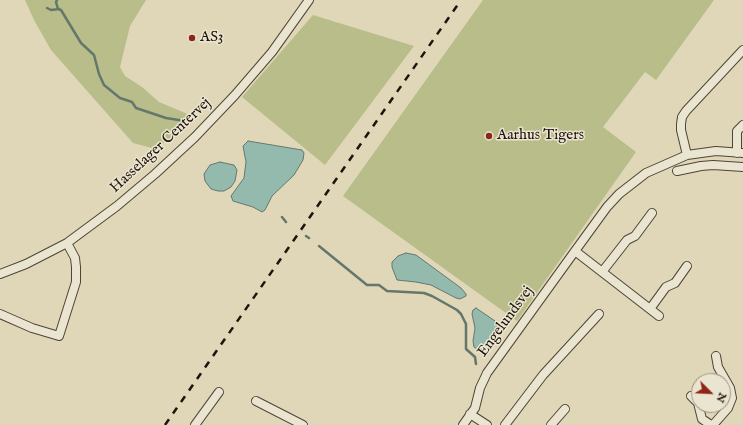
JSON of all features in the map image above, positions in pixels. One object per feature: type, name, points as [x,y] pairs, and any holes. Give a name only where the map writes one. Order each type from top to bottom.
[{"type":"street","name":"Hasselager Centervej","points":[[0,274],[26,264],[66,243],[117,206],[195,137],[235,95],[272,52],[309,0]]},
{"type":"street","points":[[687,155],[681,130],[682,118],[686,111],[743,50]]},
{"type":"street","name":"Engelundsvej","points":[[463,425],[475,408],[480,388],[487,373],[607,207],[627,186],[646,173],[687,155],[716,151],[740,153],[737,131],[743,124]]},
{"type":"street","points":[[700,153],[701,166]]},
{"type":"street","points":[[677,171],[701,166],[725,165],[743,167]]},
{"type":"street","points":[[602,272],[627,240],[635,236],[652,213]]},
{"type":"street","points":[[0,314],[32,328],[59,336],[76,282],[76,267],[74,258],[66,243]]},
{"type":"street","points":[[575,251],[659,316]]},
{"type":"street","points":[[650,309],[666,287],[675,283],[687,266]]},
{"type":"street","points":[[505,425],[543,375],[599,314]]},
{"type":"street","points":[[700,413],[702,419],[712,425],[728,408],[732,398],[730,388],[718,367],[716,356]]},
{"type":"street","points":[[195,425],[219,392]]},
{"type":"street","points":[[256,400],[303,425]]},
{"type":"street","points":[[551,425],[565,409]]},
{"type":"street","points":[[470,414],[487,425]]},
{"type":"green space","points":[[25,0],[146,0],[130,26],[120,67],[125,76],[142,87],[159,102],[197,118],[171,140],[152,148],[133,143],[51,50],[34,20]]},
{"type":"green space","points":[[483,0],[714,0],[656,80],[645,72],[603,127],[636,152],[517,321],[343,196]]},
{"type":"green space","points":[[313,15],[414,46],[325,165],[242,97]]},
{"type":"water","points":[[248,141],[302,150],[304,153],[303,160],[294,175],[272,196],[265,210],[262,212],[253,207],[233,201],[231,196],[244,178],[246,162],[243,146]]},
{"type":"water","points":[[220,162],[234,165],[237,170],[235,181],[231,187],[224,191],[211,189],[205,181],[204,174],[210,165]]},
{"type":"water","points":[[406,253],[416,255],[461,288],[466,296],[460,299],[431,285],[397,280],[392,267],[392,262],[398,256]]},
{"type":"water","points":[[476,308],[497,324],[490,342],[483,349],[478,350],[474,347],[473,341],[475,328],[472,314],[473,310]]},
{"type":"waterway","points":[[57,0],[56,2],[58,9],[61,10],[81,43],[94,55],[99,74],[104,85],[120,98],[132,102],[136,108],[166,118],[185,121]]},
{"type":"waterway","points":[[47,8],[51,10],[59,9]]},
{"type":"waterway","points":[[282,217],[286,222]]},
{"type":"waterway","points":[[319,246],[367,285],[379,285],[387,291],[424,293],[457,310],[461,314],[466,324],[466,349],[475,357],[476,364]]},
{"type":"railway","points":[[165,425],[461,0]]},
{"type":"place","name":"AS3","points":[[192,38]]},
{"type":"place","name":"Aarhus Tigers","points":[[489,136]]}]
